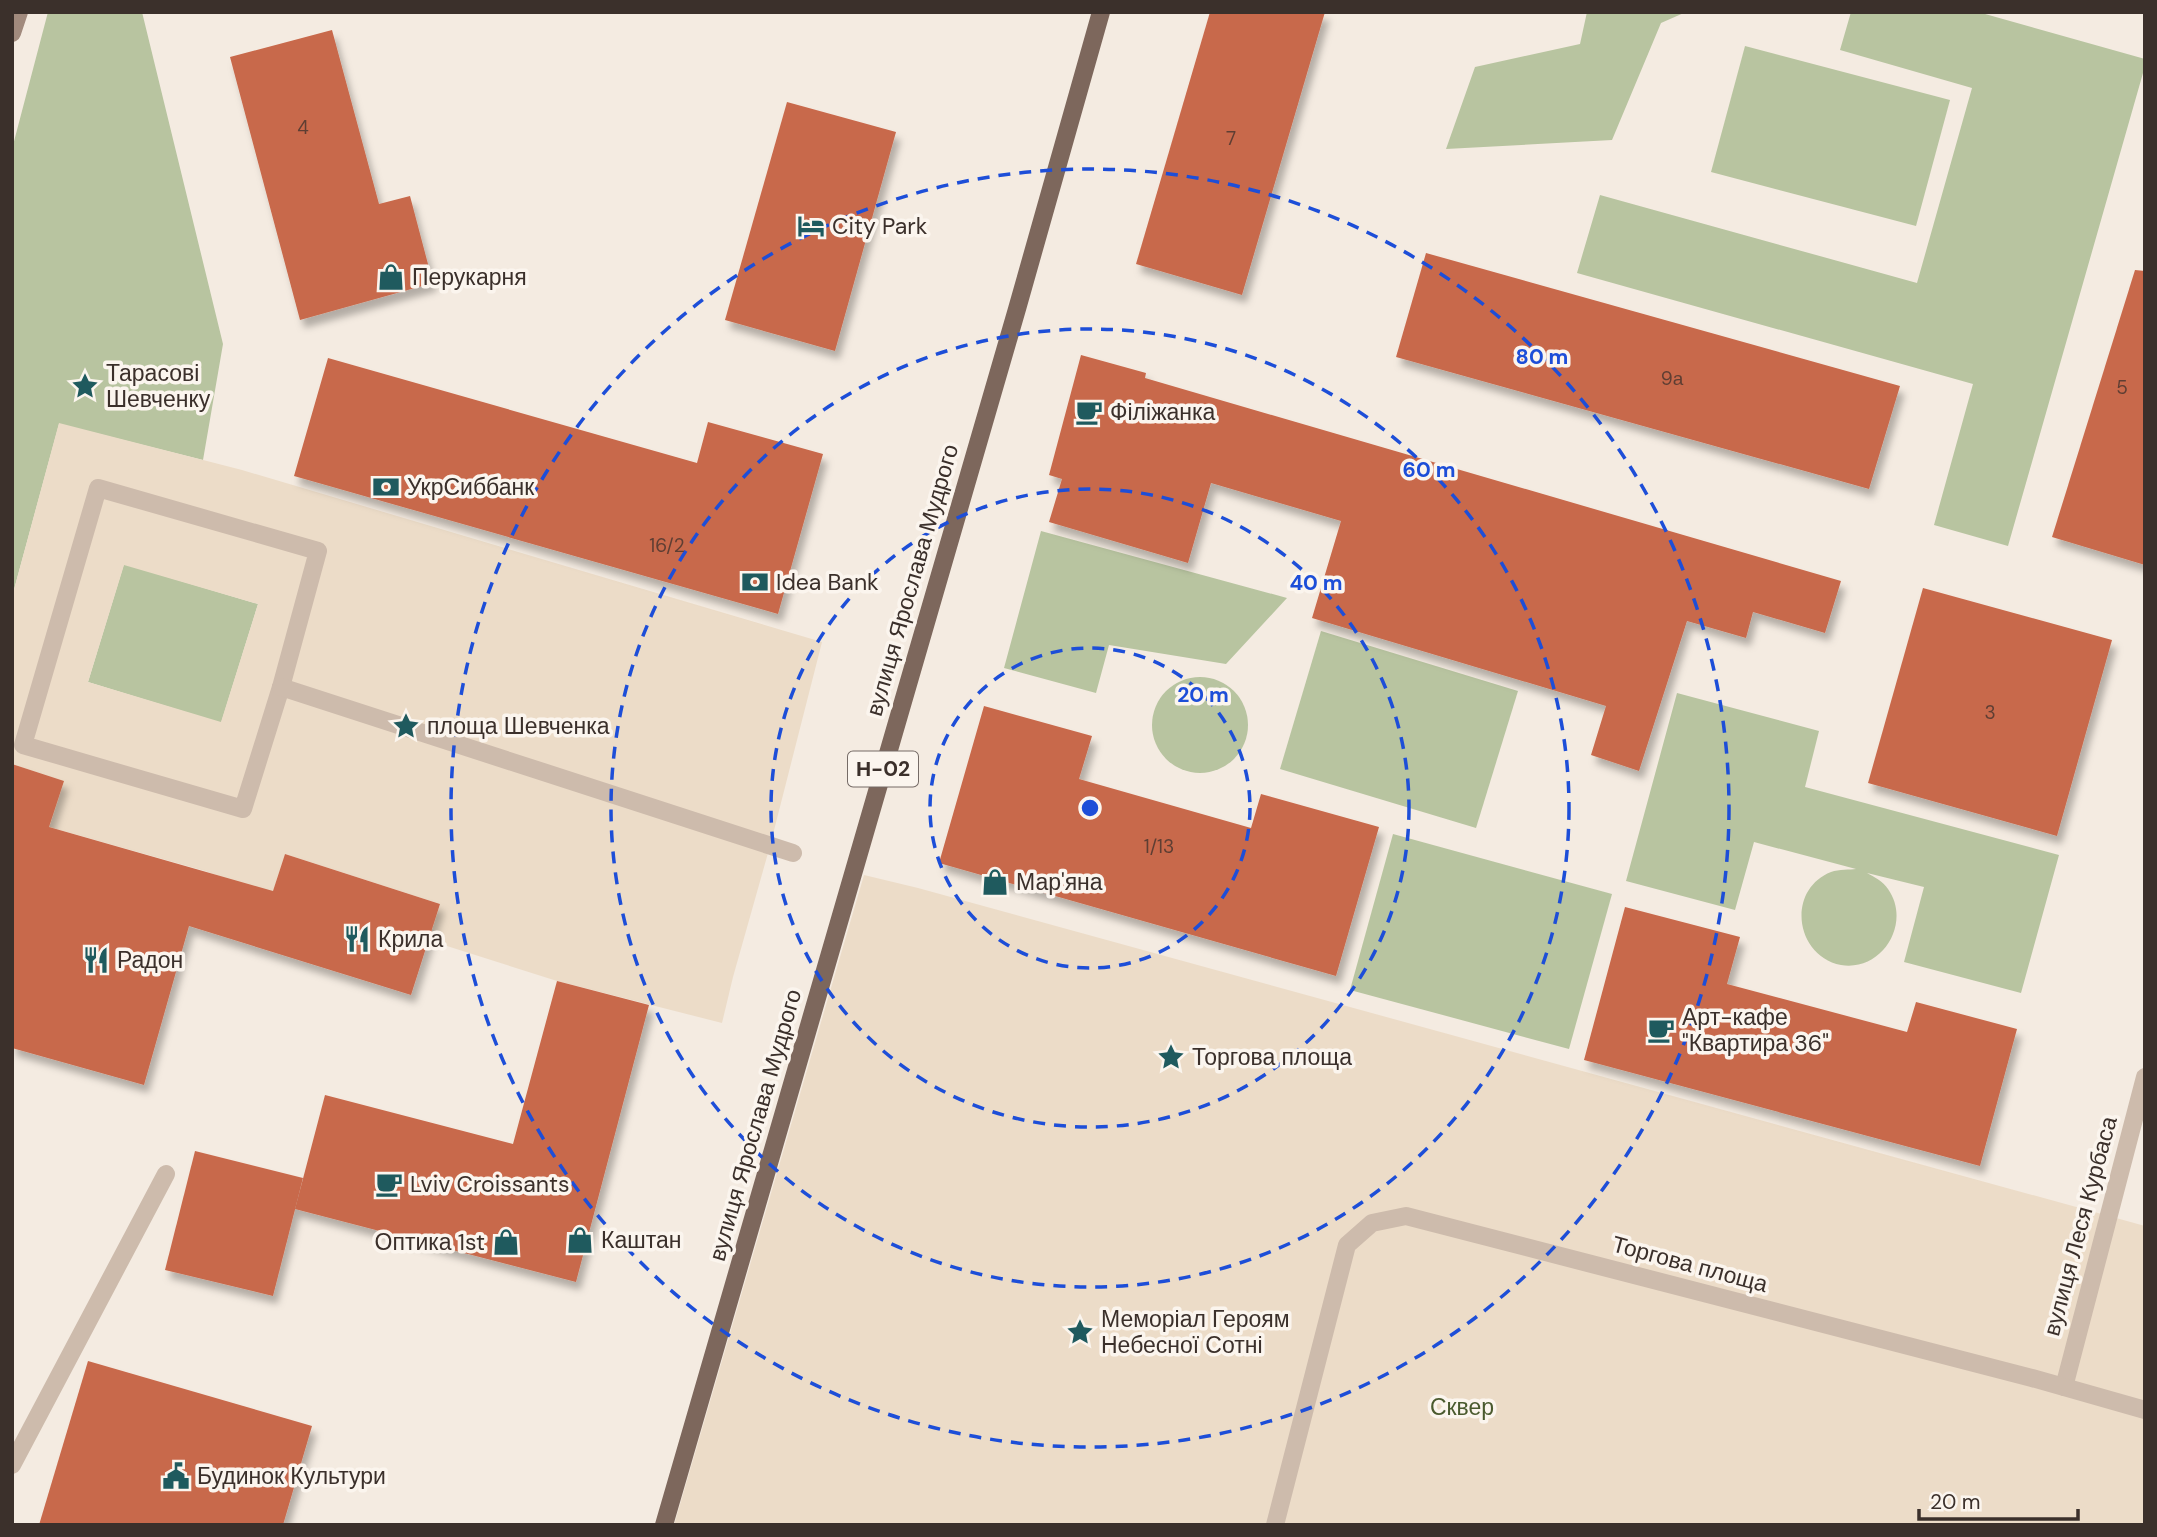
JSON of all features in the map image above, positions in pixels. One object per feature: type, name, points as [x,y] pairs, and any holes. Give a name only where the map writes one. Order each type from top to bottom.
[{"type":"main road","name":"вулиця Ярослава Мудрого","points":[[664,1525],[1101,12]]},
{"type":"street","points":[[12,33],[19,12]]},
{"type":"street","points":[[98,488],[318,551],[281,687],[243,809],[23,745],[98,488]]},
{"type":"street","points":[[281,687],[793,853]]},
{"type":"street","name":"вулиця Леся Курбаса","points":[[2064,1387],[2145,1077]]},
{"type":"street","points":[[12,1465],[166,1174]]},
{"type":"street","name":"Торгова площа","points":[[1275,1525],[1348,1245],[1372,1223],[1406,1216],[2145,1409]]},
{"type":"green space","points":[[48,12],[142,12],[223,344],[203,460],[59,424],[12,597],[12,149]]},
{"type":"green space","points":[[1587,12],[1686,12],[1661,23],[1612,140],[1446,149],[1475,67],[1580,44]]},
{"type":"green space","points":[[1851,12],[1978,12],[2145,59],[2008,546],[1934,525],[1973,384],[1577,273],[1600,195],[1917,283],[1972,88],[1840,50]]},
{"type":"green space","points":[[1745,46],[1950,100],[1916,226],[1711,172]]},
{"type":"green space","points":[[1041,531],[1287,598],[1226,664],[1109,645],[1096,693],[1004,668]]},
{"type":"green space","points":[[124,564],[258,604],[221,723],[88,682]]},
{"type":"green space","points":[[1321,631],[1518,691],[1476,828],[1280,769]]},
{"type":"green space","points":[[1200,677],[1218,681],[1234,691],[1244,707],[1248,725],[1244,743],[1234,759],[1218,769],[1200,773],[1182,769],[1166,759],[1156,743],[1152,725],[1156,707],[1166,691],[1182,681]]},
{"type":"green space","points":[[1677,693],[1819,731],[1805,787],[2059,855],[2021,993],[1904,962],[1924,887],[1867,873],[1886,886],[1895,902],[1897,916],[1894,930],[1889,942],[1869,961],[1856,965],[1841,965],[1826,959],[1814,949],[1802,922],[1802,907],[1807,893],[1817,881],[1834,871],[1856,869],[1754,842],[1735,910],[1626,881]]},
{"type":"green space","points":[[1393,834],[1612,894],[1569,1049],[1350,990]]},
{"type":"shaded area","name":"площа Шевченка","points":[[59,423],[242,470],[822,642],[722,1023],[557,981],[428,940],[440,904],[285,854],[272,895],[205,871],[49,827],[63,781],[12,764],[12,597]],"holes":[[[124,565],[258,604],[221,722],[88,682]]]},
{"type":"shaded area","name":"Торгова площа","points":[[864,875],[2145,1226],[2145,1525],[674,1525]]},
{"type":"building","points":[[1210,12],[1325,12],[1242,295],[1136,264]]},
{"type":"building","points":[[332,30],[379,204],[410,196],[433,283],[300,320],[230,57]]},
{"type":"building","name":"City Park","points":[[787,102],[896,132],[835,351],[725,320]]},
{"type":"building","points":[[1426,253],[1900,386],[1869,489],[1396,357]]},
{"type":"building","points":[[2135,270],[2145,271],[2145,565],[2052,537]]},
{"type":"building","points":[[1081,355],[1146,373],[1145,378],[1841,581],[1825,633],[1753,612],[1746,638],[1687,621],[1639,771],[1591,755],[1606,706],[1312,618],[1341,521],[1211,483],[1188,563],[1049,522],[1062,479],[1049,475]]},
{"type":"building","points":[[328,358],[697,463],[708,422],[823,454],[778,614],[294,476]]},
{"type":"building","points":[[1923,588],[2112,640],[2057,836],[1868,783]]},
{"type":"building","points":[[984,706],[1092,736],[1079,779],[1251,828],[1261,794],[1379,827],[1336,976],[939,863]]},
{"type":"building","name":"Радон","points":[[12,764],[64,781],[49,827],[273,891],[285,854],[440,904],[411,995],[189,926],[144,1085],[12,1048]]},
{"type":"building","points":[[1625,907],[1740,937],[1727,984],[1907,1032],[1916,1002],[2017,1029],[1980,1166],[1584,1060]]},
{"type":"building","points":[[557,981],[649,1005],[576,1282],[295,1209],[325,1095],[513,1144]]},
{"type":"building","points":[[195,1151],[303,1178],[273,1296],[165,1270]]},
{"type":"building","name":"Будинок Культури","points":[[88,1361],[312,1426],[283,1525],[39,1525]]},
{"type":"place","name":"City Park","points":[[811,226]]},
{"type":"place","name":"Перукарня","points":[[391,277]]},
{"type":"place","name":"Тарасові Шевченку","points":[[85,386]]},
{"type":"place","name":"Філіжанка","points":[[1089,412]]},
{"type":"place","name":"УкрСиббанк","points":[[386,487]]},
{"type":"place","name":"Idea Bank","points":[[755,582]]},
{"type":"place","name":"площа Шевченка","points":[[406,726]]},
{"type":"place","name":"Мар'яна","points":[[995,882]]},
{"type":"place","name":"Крила","points":[[357,939]]},
{"type":"place","name":"Радон","points":[[96,960]]},
{"type":"place","name":"Арт-кафе \"Квартира 36\"","points":[[1661,1030]]},
{"type":"place","name":"Торгова площа","points":[[1171,1057]]},
{"type":"place","name":"Lviv Croissants","points":[[389,1184]]},
{"type":"place","name":"Каштан","points":[[580,1240]]},
{"type":"place","name":"Оптика 1st","points":[[506,1242]]},
{"type":"place","name":"Меморіал Героям Небесної Сотні","points":[[1080,1332]]},
{"type":"place","name":"Будинок Культури","points":[[176,1476]]},
{"type":"park label","name":"Сквер","points":[[1462,1407]]}]
